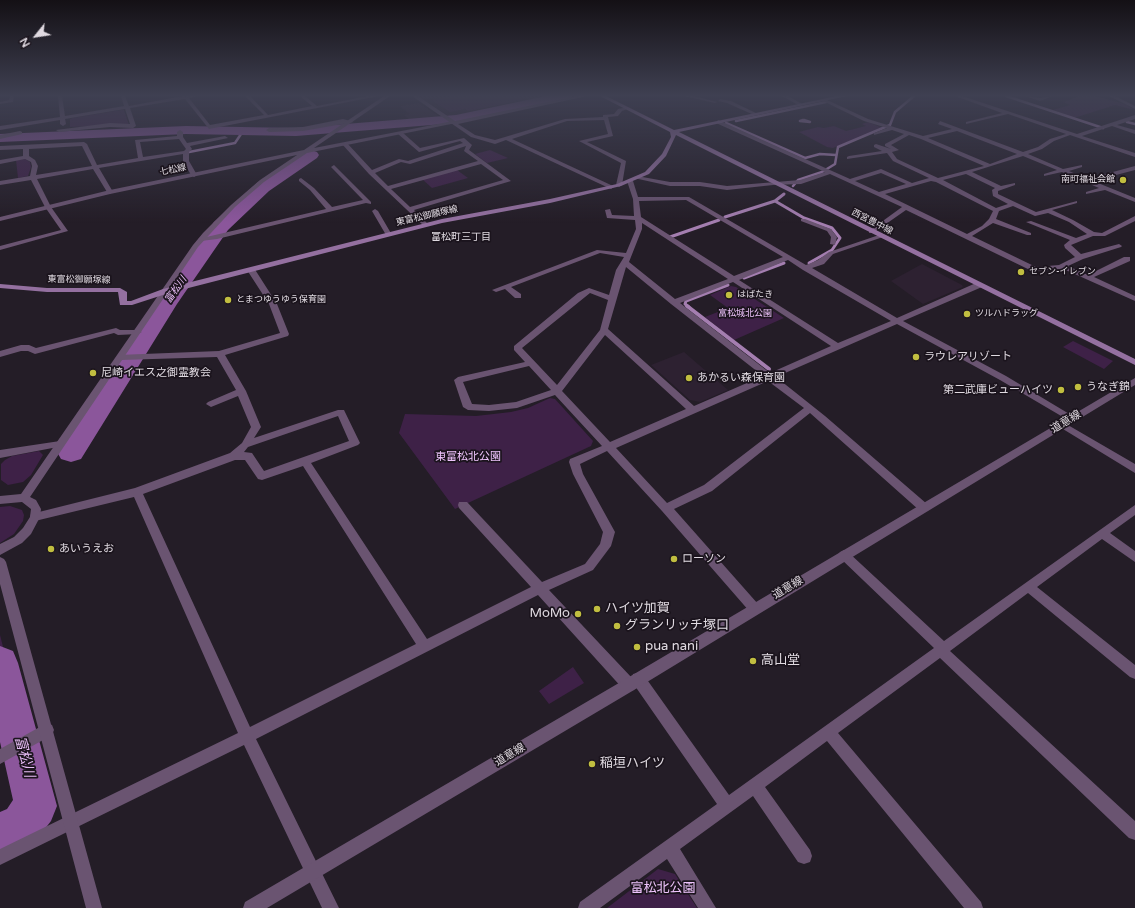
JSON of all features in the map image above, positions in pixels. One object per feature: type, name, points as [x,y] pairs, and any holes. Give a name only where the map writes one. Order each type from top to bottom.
[{"type":"main road","name":"東富松御願塚線","points":[[0,286],[47,290],[120,290],[123,292],[123,303],[126,304],[166,291],[426,225],[619,185],[634,180],[647,173],[664,155],[673,138]]},
{"type":"main road","name":"西宮豊中線","points":[[685,138],[1135,362]]},
{"type":"street","points":[[141,159],[136,141],[155,138]]},
{"type":"street","points":[[182,138],[188,149],[186,152],[186,162],[194,175]]},
{"type":"street","points":[[186,145],[223,138]]},
{"type":"street","points":[[24,498],[201,239],[245,194],[327,138]]},
{"type":"street","name":"七松線","points":[[0,219],[110,192],[373,138]]},
{"type":"street","points":[[406,138],[419,150],[461,139],[469,145],[466,150],[508,181],[410,209]]},
{"type":"street","points":[[482,138],[495,142],[508,139],[611,187]]},
{"type":"street","points":[[595,138],[582,141],[624,162],[619,185]]},
{"type":"street","points":[[754,138],[879,194],[1035,269],[1061,267],[1080,257],[1119,246]]},
{"type":"street","points":[[849,158],[896,150],[887,146],[900,138]]},
{"type":"street","points":[[923,138],[990,166]]},
{"type":"street","points":[[979,138],[1064,170],[1135,200]]},
{"type":"street","points":[[879,194],[910,184],[931,179],[937,180],[990,166],[1040,148],[1058,138]]},
{"type":"street","points":[[1083,138],[1135,155]]},
{"type":"street","points":[[0,148],[84,144],[95,167],[110,192]]},
{"type":"street","points":[[345,144],[371,173],[426,225]]},
{"type":"street","points":[[371,173],[401,160],[408,163],[466,144]]},
{"type":"street","points":[[876,146],[887,151],[895,160],[996,210],[1013,204]]},
{"type":"street","points":[[26,157],[26,148],[30,147]]},
{"type":"street","points":[[0,183],[186,152]]},
{"type":"street","points":[[0,162],[26,157],[33,161],[35,166],[33,177],[48,207],[65,231],[0,248]]},
{"type":"street","points":[[387,188],[481,162]]},
{"type":"street","points":[[1046,175],[1080,166]]},
{"type":"street","points":[[201,239],[368,202],[334,167]]},
{"type":"street","points":[[1089,180],[1135,168]]},
{"type":"street","points":[[531,363],[458,380],[468,407],[489,408],[517,405],[557,391],[604,330],[620,270],[639,229],[634,180],[670,184],[700,184],[727,188],[796,182],[827,171]]},
{"type":"street","points":[[850,181],[881,171],[910,184]]},
{"type":"street","points":[[967,172],[1000,188]]},
{"type":"street","points":[[301,180],[312,189],[331,210]]},
{"type":"street","points":[[1013,184],[995,190],[995,195],[1035,214],[1048,211],[1071,221],[1092,234]]},
{"type":"street","points":[[1088,193],[1105,188]]},
{"type":"street","points":[[636,199],[687,198],[897,321],[1003,378],[1135,469]]},
{"type":"street","points":[[1048,211],[1046,210],[1075,202]]},
{"type":"street","points":[[806,268],[821,262],[831,253],[876,234],[906,207]]},
{"type":"street","points":[[608,210],[609,217],[638,218],[838,347]]},
{"type":"street","points":[[968,236],[984,227],[992,220],[996,210]]},
{"type":"street","points":[[375,211],[389,235]]},
{"type":"street","points":[[1080,257],[1067,245],[1075,240],[1092,234],[1103,235],[1135,218]]},
{"type":"street","points":[[803,220],[829,230],[834,237],[833,244]]},
{"type":"street","points":[[992,220],[1029,234]]},
{"type":"street","points":[[1028,222],[1075,240]]},
{"type":"street","points":[[496,290],[563,267],[599,251],[626,259],[674,302],[822,418],[923,506]]},
{"type":"street","points":[[674,302],[788,258]]},
{"type":"street","points":[[1089,277],[1127,259]]},
{"type":"street","points":[[1061,267],[1089,277],[1135,299]]},
{"type":"street","points":[[120,357],[220,354],[285,334],[273,304],[251,270]]},
{"type":"street","points":[[0,857],[247,736],[539,589],[589,567],[605,546],[608,532],[578,474],[574,462],[979,285]]},
{"type":"street","points":[[506,286],[518,296]]},
{"type":"street","points":[[612,299],[589,290],[517,348],[666,508],[754,608]]},
{"type":"street","points":[[0,354],[21,348],[29,348],[35,351],[116,330],[118,333],[138,332]]},
{"type":"street","points":[[604,330],[693,410]]},
{"type":"street","points":[[220,354],[241,391],[256,427],[245,445],[234,456]]},
{"type":"street","name":"道意線","points":[[251,908],[634,682],[923,506],[1135,381]]},
{"type":"street","points":[[211,404],[241,391]]},
{"type":"street","points":[[666,508],[708,488],[809,409]]},
{"type":"street","points":[[35,517],[137,492],[234,456],[248,456],[262,476],[355,443],[341,412],[245,445]]},
{"type":"street","points":[[0,454],[60,444]]},
{"type":"street","points":[[305,461],[424,646]]},
{"type":"street","points":[[137,492],[247,736],[312,872],[331,908]]},
{"type":"street","points":[[0,500],[24,498],[34,505],[35,517],[31,526],[22,535],[0,550]]},
{"type":"street","points":[[463,505],[539,589],[634,682],[727,805]]},
{"type":"street","points":[[586,908],[1103,534],[1135,509]]},
{"type":"street","points":[[1103,534],[1135,557]]},
{"type":"street","points":[[844,555],[1135,832]]},
{"type":"street","points":[[0,562],[47,730],[94,908]]},
{"type":"street","points":[[1029,587],[1135,673]]},
{"type":"street","points":[[6,753],[47,730]]},
{"type":"street","points":[[828,732],[975,908]]},
{"type":"street","points":[[754,785],[804,856]]},
{"type":"street","points":[[669,847],[708,908]]},
{"type":"shaded area","points":[[922,264],[962,285],[963,287],[923,304],[891,281]]},
{"type":"shaded area","name":"あかるい森保育園","points":[[684,352],[728,390],[700,402],[690,400],[651,365]]},
{"type":"green space","points":[[811,138],[857,138],[833,148],[827,147]]},
{"type":"green space","points":[[490,150],[508,158],[487,163],[475,154]]},
{"type":"green space","points":[[25,159],[30,162],[31,167],[28,176],[18,178],[16,160]]},
{"type":"green space","points":[[457,170],[468,178],[432,188],[422,179]]},
{"type":"green space","name":"富松城北公園","points":[[731,286],[736,287],[784,318],[734,340],[705,317],[728,308],[710,295]]},
{"type":"green space","points":[[1073,341],[1113,361],[1104,369],[1063,347]]},
{"type":"green space","name":"東富松北公園","points":[[550,398],[555,399],[593,441],[591,446],[455,509],[399,433],[405,414],[476,416],[511,412],[528,408]]},
{"type":"green space","points":[[39,451],[43,455],[31,475],[23,482],[8,485],[1,480],[1,464],[5,460],[12,456]]},
{"type":"green space","points":[[10,506],[22,510],[24,515],[23,521],[14,534],[0,543],[0,507]]},
{"type":"green space","points":[[0,635],[24,729],[0,743]]},
{"type":"green space","points":[[573,667],[584,683],[549,704],[539,691]]},
{"type":"green space","name":"富松北公園","points":[[658,869],[675,874],[697,908],[607,908]]},
{"type":"waterway","points":[[184,153],[235,143],[238,138]]},
{"type":"waterway","points":[[761,138],[805,158],[820,154],[836,155]]},
{"type":"waterway","points":[[793,186],[798,180],[822,172],[835,164],[838,147],[858,138]]},
{"type":"waterway","name":"富松川","points":[[71,452],[102,406],[166,304],[221,226],[263,187],[311,155]]},
{"type":"waterway","points":[[775,201],[784,194]]},
{"type":"waterway","points":[[725,217],[775,201]]},
{"type":"waterway","points":[[775,201],[804,218],[832,228],[840,238],[832,250],[809,263]]},
{"type":"waterway","points":[[670,237],[719,220]]},
{"type":"waterway","points":[[744,278],[784,263]]},
{"type":"waterway","points":[[689,307],[685,304],[686,301],[728,285]]},
{"type":"waterway","points":[[687,306],[769,369]]},
{"type":"waterway","name":"富松川","points":[[0,663],[36,806],[22,824],[0,834]]},
{"type":"place","name":"南町福祉会館","points":[[1123,180]]},
{"type":"place","name":"セブン-イレブン","points":[[1021,272]]},
{"type":"place","name":"はばたき","points":[[729,295]]},
{"type":"place","name":"とまつゆうゆう保育園","points":[[228,300]]},
{"type":"place","name":"ツルハドラッグ","points":[[967,314]]},
{"type":"place","name":"ラウレアリゾート","points":[[916,357]]},
{"type":"place","name":"尼崎イエス之御霊教会","points":[[93,373]]},
{"type":"place","name":"あかるい森保育園","points":[[689,378]]},
{"type":"place","name":"うなぎ錦","points":[[1078,387]]},
{"type":"place","name":"第二武庫ビューハイツ","points":[[1061,390]]},
{"type":"place","name":"あいうえお","points":[[51,549]]},
{"type":"place","name":"ローソン","points":[[674,559]]},
{"type":"place","name":"ハイツ加賀","points":[[597,609]]},
{"type":"place","name":"MoMo","points":[[578,614]]},
{"type":"place","name":"グランリッチ塚口","points":[[617,626]]},
{"type":"place","name":"pua nani","points":[[637,647]]},
{"type":"place","name":"高山堂","points":[[753,661]]},
{"type":"place","name":"稲垣ハイツ","points":[[592,764]]},
{"type":"district","name":"富松町三丁目","points":[[461,237]]}]
